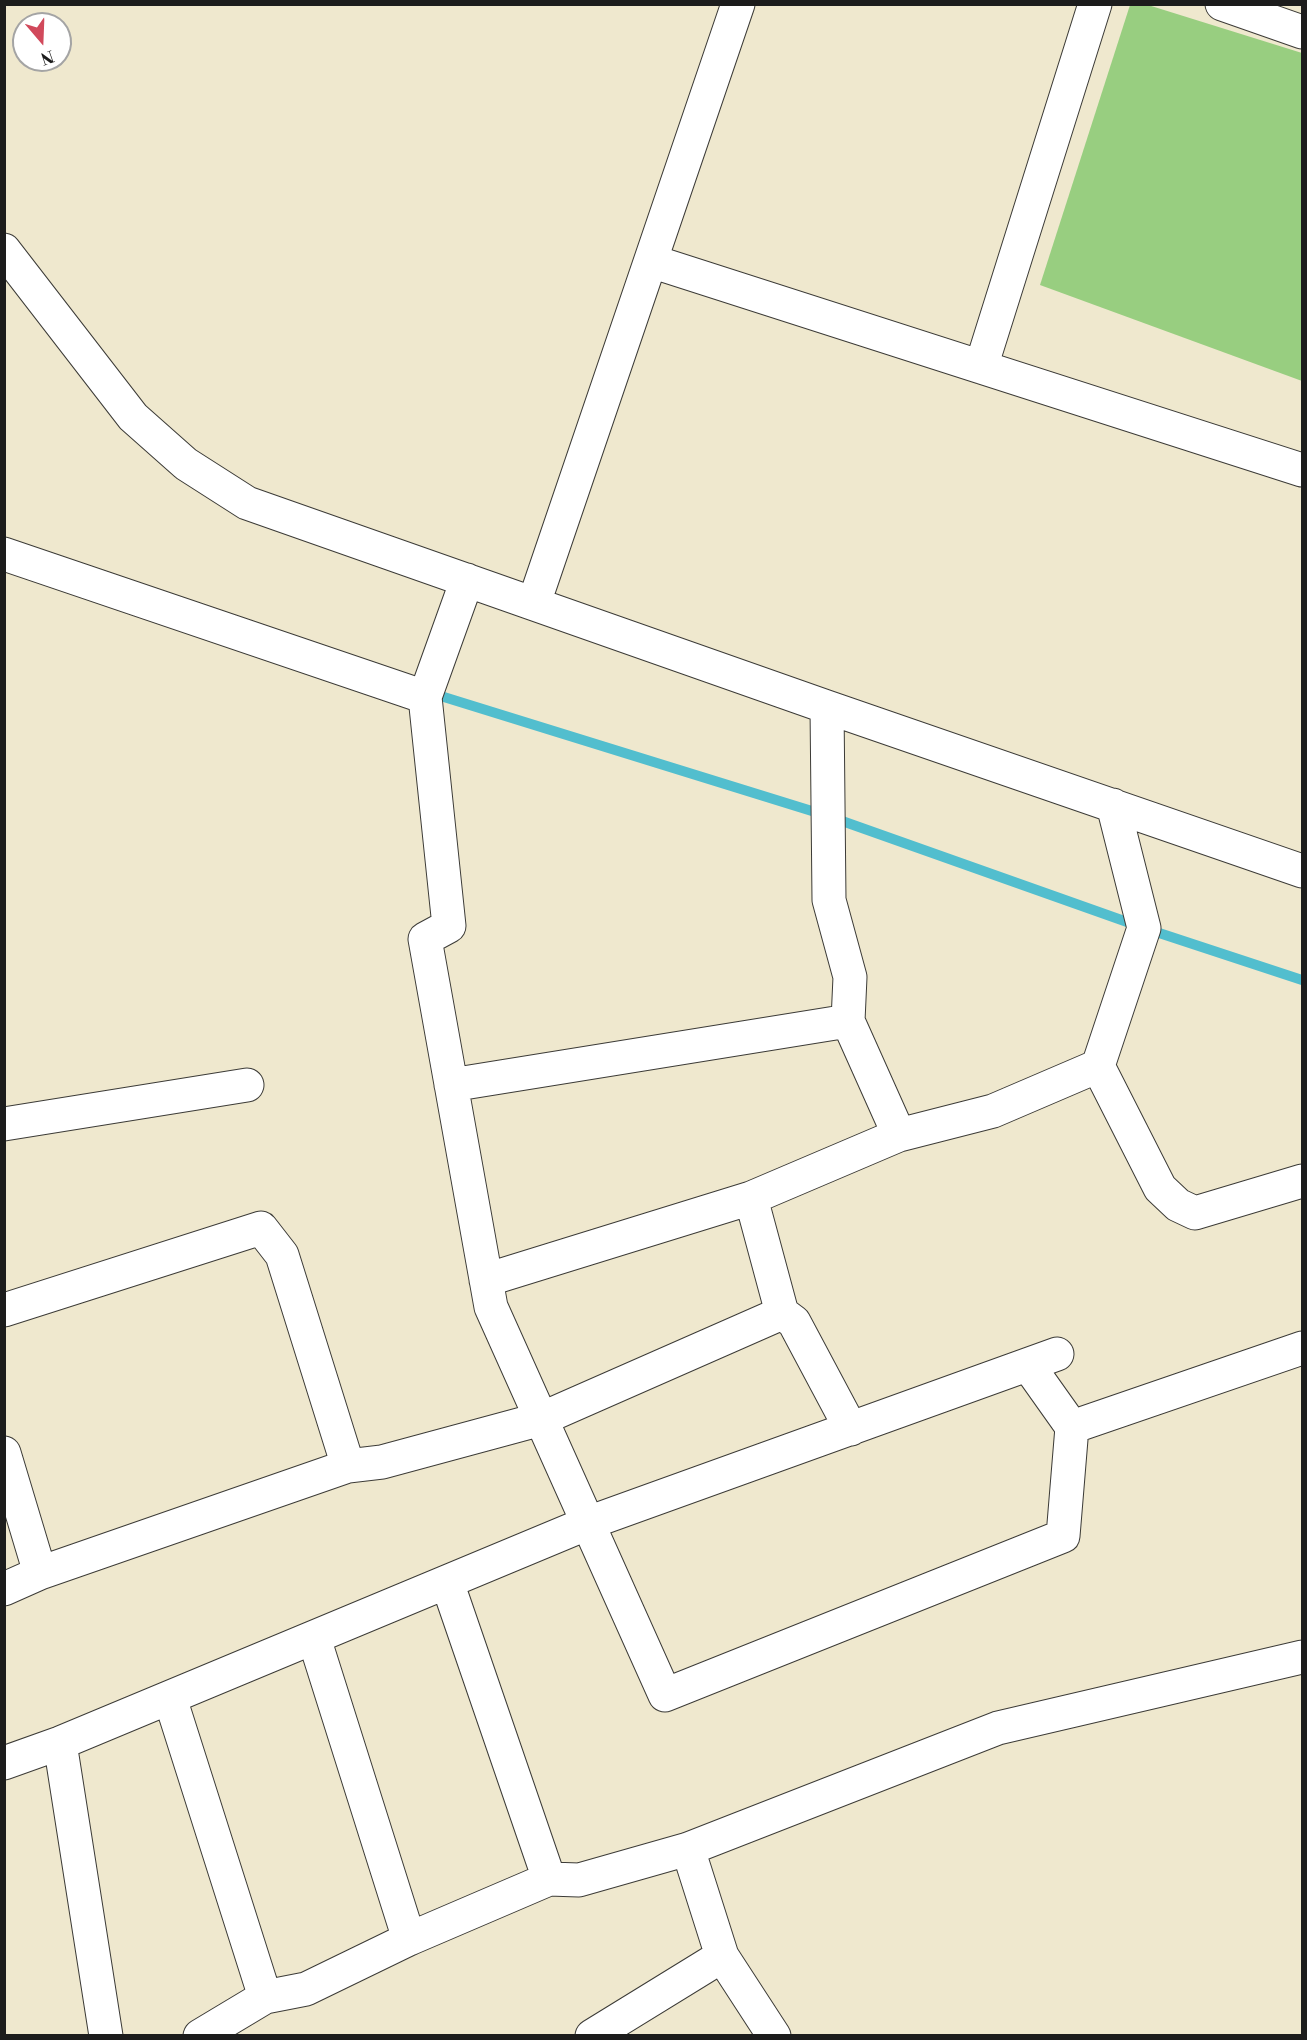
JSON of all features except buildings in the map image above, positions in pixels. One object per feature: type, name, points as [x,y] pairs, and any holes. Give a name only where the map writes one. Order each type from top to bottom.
[{"type":"street","points":[[534,603],[738,4]]},
{"type":"street","points":[[981,367],[1095,4]]},
{"type":"street","points":[[1222,4],[1302,32]]},
{"type":"street","points":[[4,250],[133,417],[186,464],[247,502],[827,707],[1302,871]]},
{"type":"street","points":[[651,261],[1302,471]]},
{"type":"street","points":[[4,554],[425,697]]},
{"type":"street","points":[[4,1763],[170,1698],[588,1523],[1042,1360],[1072,1427],[1063,1536],[665,1695],[588,1523],[541,1419],[491,1306],[425,939],[448,926],[425,697],[468,580]]},
{"type":"street","points":[[827,707],[829,900],[850,977],[848,1021],[899,1135]]},
{"type":"street","points":[[1113,805],[1144,928],[1098,1066],[1160,1188],[1178,1205],[1195,1214],[1302,1181]]},
{"type":"street","points":[[451,1085],[848,1021]]},
{"type":"street","points":[[486,1280],[751,1198],[899,1135],[993,1111],[1098,1066]]},
{"type":"street","points":[[4,1124],[247,1085]]},
{"type":"street","points":[[751,1198],[782,1313],[794,1323],[851,1428]]},
{"type":"street","points":[[4,1310],[261,1228],[282,1255],[348,1466]]},
{"type":"street","points":[[4,1589],[40,1573],[348,1466],[382,1462],[541,1419],[782,1313]]},
{"type":"street","points":[[1072,1427],[1302,1348]]},
{"type":"street","points":[[4,1454],[40,1573]]},
{"type":"street","points":[[447,1582],[549,1879]]},
{"type":"street","points":[[314,1638],[409,1939]]},
{"type":"street","points":[[200,2036],[265,1997],[306,1989],[409,1939],[549,1879],[579,1880],[688,1849],[998,1728],[1302,1657]]},
{"type":"street","points":[[170,1698],[265,1997]]},
{"type":"street","points":[[60,1743],[106,2036]]},
{"type":"street","points":[[688,1849],[722,1956],[774,2036]]},
{"type":"street","points":[[592,2036],[722,1956]]},
{"type":"green space","points":[[1130,5],[1148,5],[1302,53],[1302,381],[1040,285]]},
{"type":"waterway","points":[[431,693],[828,816],[1144,928],[1302,980]]}]
